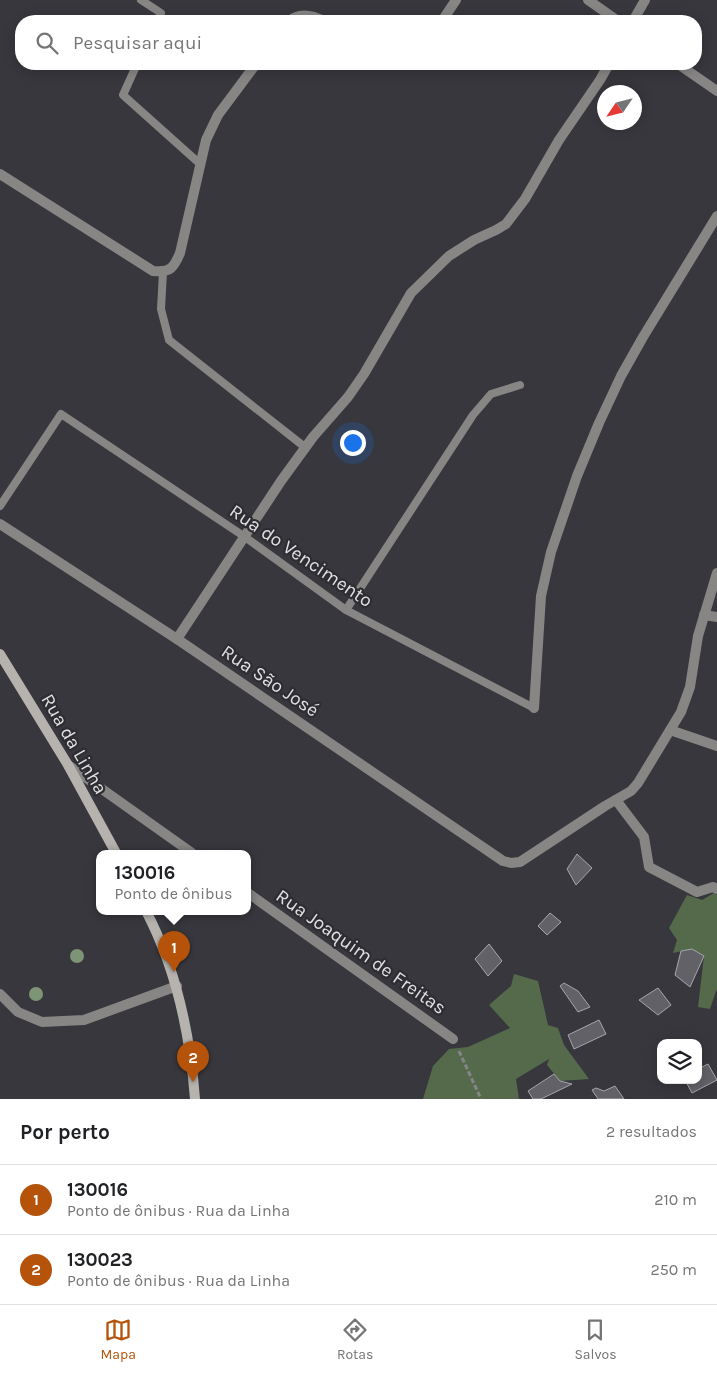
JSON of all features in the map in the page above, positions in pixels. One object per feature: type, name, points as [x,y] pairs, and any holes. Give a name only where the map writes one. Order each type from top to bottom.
[{"type":"street","points":[[446,15],[456,0]]},
{"type":"street","points":[[588,0],[609,15]]},
{"type":"street","points":[[636,15],[645,0]]},
{"type":"street","points":[[0,174],[158,272],[170,269],[175,264],[180,253],[199,163],[206,140],[218,115],[252,70]]},
{"type":"street","points":[[177,639],[281,480],[364,374],[411,293],[449,256],[474,240],[506,224],[525,199],[559,140],[605,70]]},
{"type":"street","points":[[686,70],[717,92]]},
{"type":"street","points":[[534,708],[541,596],[551,552],[577,476],[599,422],[621,376],[717,216]]},
{"type":"street","name":"Rua São José","points":[[0,524],[177,639],[503,861],[511,863],[520,862],[616,800]]},
{"type":"street","points":[[717,572],[698,636],[690,687],[681,712],[638,783],[631,791],[616,800],[644,837],[649,867],[697,892],[713,887],[717,889]]},
{"type":"street","points":[[704,615],[717,617]]},
{"type":"street","name":"Rua da Linha","points":[[0,654],[68,765],[114,850]]},
{"type":"street","points":[[670,730],[717,746]]},
{"type":"street","points":[[68,765],[188,850]]},
{"type":"street","name":"Rua Joaquim de Freitas","points":[[251,895],[453,1039]]},
{"type":"street","points":[[148,915],[177,986],[191,1056],[194,1099]]},
{"type":"street","points":[[0,994],[18,1012],[42,1022],[84,1020],[177,986]]},
{"type":"lane","points":[[141,0],[161,13],[160,15]]},
{"type":"lane","points":[[135,70],[123,95],[199,163]]},
{"type":"lane","points":[[158,272],[161,309],[169,340],[306,448]]},
{"type":"lane","points":[[346,610],[473,415],[491,394],[520,385]]},
{"type":"lane","name":"Rua do Vencimento","points":[[0,506],[61,414],[244,537],[346,610],[534,708]]},
{"type":"path","points":[[453,1039],[480,1099]]},
{"type":"green space","points":[[714,893],[717,895],[717,990],[710,1009],[698,1007],[704,956],[692,949],[673,953],[677,940],[669,928],[687,895],[702,900]]},
{"type":"green space","points":[[514,974],[538,981],[548,1025],[558,1028],[564,1045],[589,1079],[560,1081],[547,1065],[549,1059],[516,1079],[519,1099],[423,1099],[433,1066],[449,1049],[468,1047],[510,1028],[489,1005],[511,986]]},
{"type":"building","points":[[577,854],[592,868],[576,885],[567,869]]},
{"type":"building","points":[[550,913],[561,922],[547,935],[538,926]]},
{"type":"building","points":[[489,944],[502,961],[488,976],[475,959]]},
{"type":"building","points":[[692,949],[704,956],[690,987],[675,975],[681,951]]},
{"type":"building","points":[[564,983],[578,991],[590,1007],[578,1012],[560,986]]},
{"type":"building","points":[[658,988],[671,1005],[658,1015],[639,1000]]},
{"type":"building","points":[[599,1020],[606,1034],[574,1049],[568,1035]]},
{"type":"building","points":[[708,1064],[717,1080],[692,1093],[687,1084],[702,1084],[702,1067]]},
{"type":"building","points":[[554,1074],[560,1081],[572,1084],[541,1099],[533,1099],[528,1091]]},
{"type":"building","points":[[615,1086],[624,1099],[598,1099],[592,1090],[596,1088],[604,1091]]},
{"type":"place","name":"130016","points":[[174,972]]},
{"type":"place","name":"130023","points":[[193,1082]]}]
